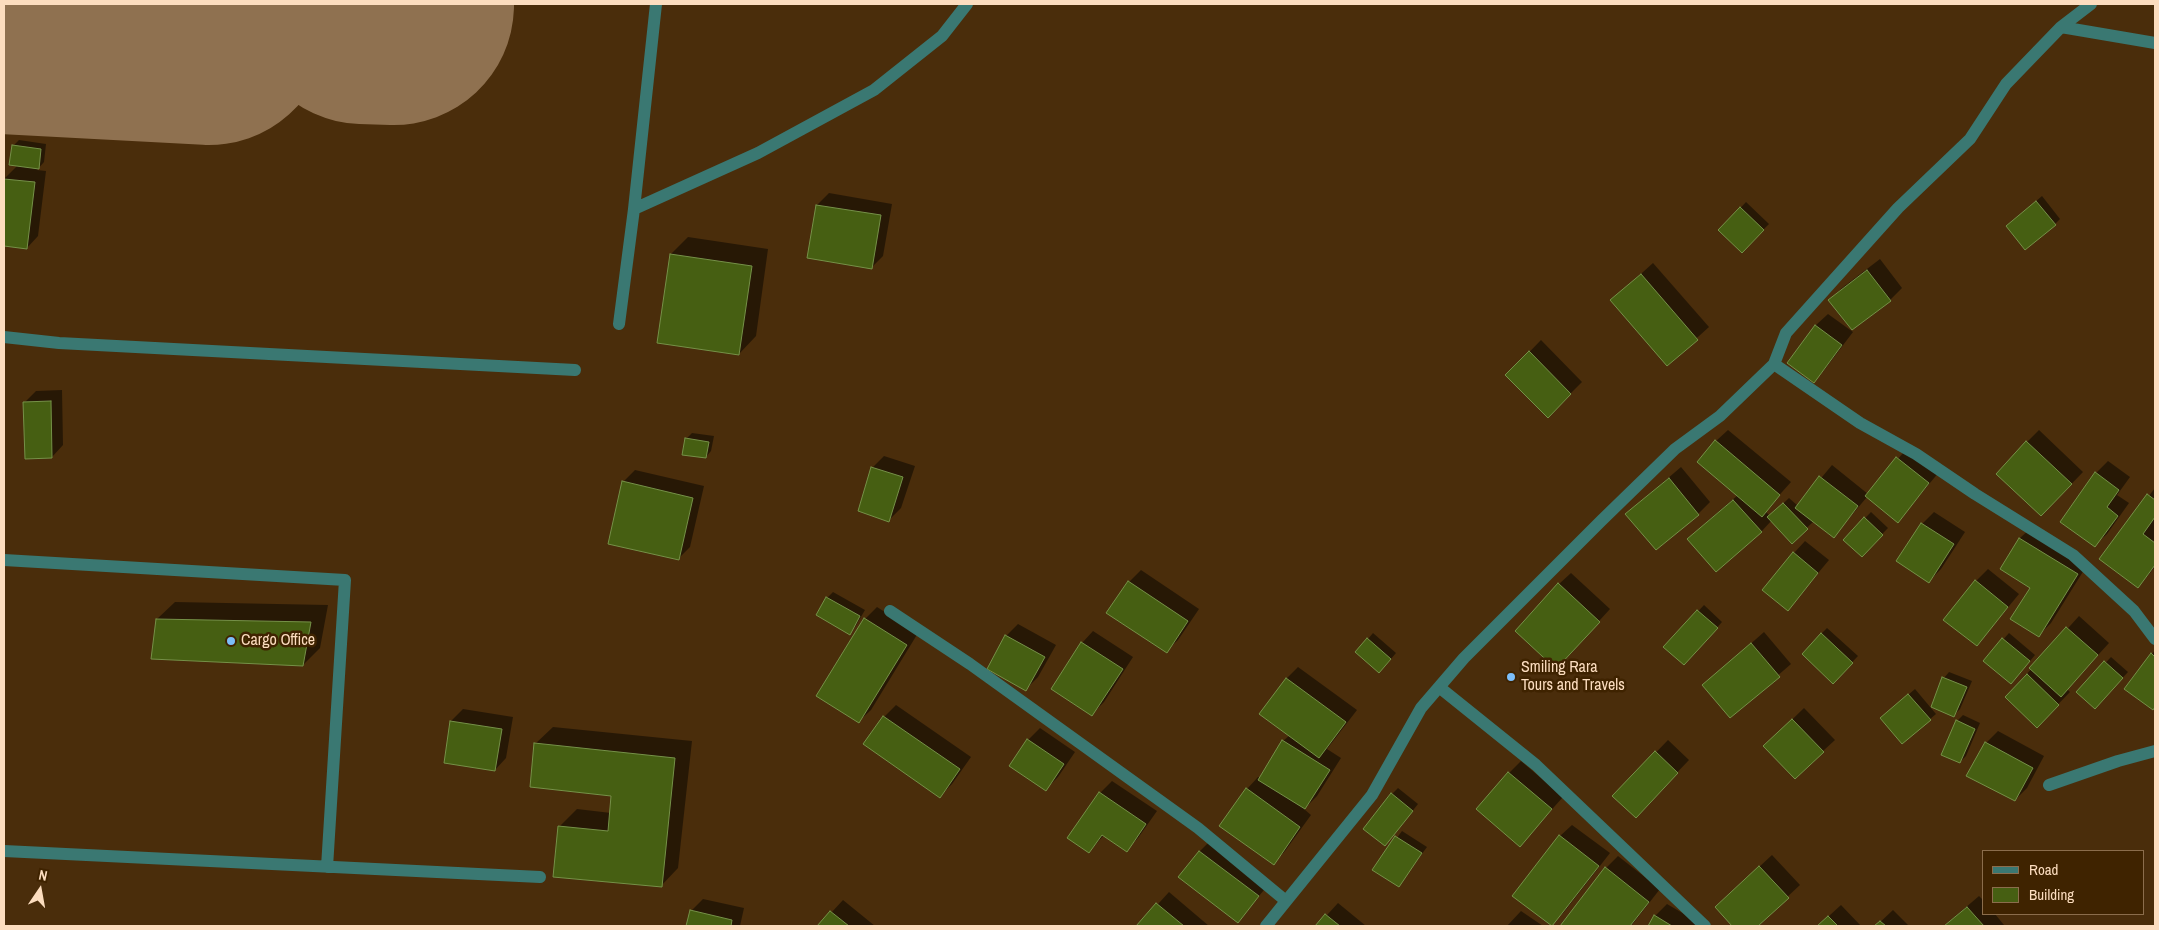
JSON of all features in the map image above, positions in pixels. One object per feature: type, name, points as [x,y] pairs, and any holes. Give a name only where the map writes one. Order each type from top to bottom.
[{"type":"street","points":[[620,324],[656,4]]},
{"type":"street","points":[[634,209],[758,153],[874,90],[942,36],[967,4]]},
{"type":"street","points":[[1266,926],[1372,795],[1421,708],[1464,658],[1675,450],[1720,416],[1774,364],[1786,333],[1898,208],[1970,139],[2006,84],[2062,26],[2091,4]]},
{"type":"street","points":[[2062,26],[2155,43]]},
{"type":"street","points":[[4,337],[59,343],[575,370]]},
{"type":"street","points":[[1774,364],[1860,424],[1916,454],[1975,494],[2073,555],[2134,611],[2155,639]]},
{"type":"street","points":[[4,560],[345,580],[327,866]]},
{"type":"street","points":[[890,611],[970,664],[1191,823],[1286,901]]},
{"type":"street","points":[[1439,687],[1536,766],[1705,926]]},
{"type":"street","points":[[2049,785],[2118,761],[2155,751]]},
{"type":"street","points":[[4,851],[540,877]]},
{"type":"building","points":[[12,145],[41,149],[39,169],[9,165]]},
{"type":"building","points":[[4,179],[35,182],[27,249],[4,246]]},
{"type":"building","points":[[2036,201],[2056,225],[2025,250],[2006,226]]},
{"type":"building","points":[[816,205],[881,215],[872,269],[807,258]]},
{"type":"building","points":[[1740,207],[1764,230],[1742,253],[1718,230]]},
{"type":"building","points":[[670,254],[752,266],[739,355],[657,343]]},
{"type":"building","points":[[1867,270],[1891,301],[1852,330],[1828,300]]},
{"type":"building","points":[[1641,274],[1698,340],[1667,366],[1610,300]]},
{"type":"building","points":[[1815,325],[1842,345],[1814,383],[1787,363]]},
{"type":"building","points":[[1529,351],[1571,394],[1548,418],[1505,375]]},
{"type":"building","points":[[51,401],[52,458],[25,459],[23,402]]},
{"type":"building","points":[[685,438],[709,442],[706,458],[682,455]]},
{"type":"building","points":[[1715,440],[1780,495],[1762,517],[1697,462]]},
{"type":"building","points":[[2026,441],[2072,484],[2041,516],[1996,474]]},
{"type":"building","points":[[1896,457],[1929,483],[1898,523],[1865,496]]},
{"type":"building","points":[[871,467],[903,477],[889,522],[858,511]]},
{"type":"building","points":[[2095,472],[2119,490],[2107,507],[2118,516],[2095,547],[2060,522]]},
{"type":"building","points":[[1819,476],[1858,506],[1834,538],[1795,508]]},
{"type":"building","points":[[1669,478],[1699,515],[1656,550],[1625,514]]},
{"type":"building","points":[[622,481],[693,498],[679,560],[608,544]]},
{"type":"building","points":[[2147,494],[2155,500],[2155,517],[2143,534],[2155,543],[2155,565],[2138,588],[2099,559]]},
{"type":"building","points":[[1733,500],[1762,532],[1716,572],[1687,539]]},
{"type":"building","points":[[1783,503],[1808,529],[1792,544],[1767,517]]},
{"type":"building","points":[[1864,517],[1883,535],[1862,557],[1843,540]]},
{"type":"building","points":[[1921,523],[1954,544],[1929,583],[1896,561]]},
{"type":"building","points":[[2019,538],[2078,574],[2039,637],[2010,619],[2030,588],[2000,569]]},
{"type":"building","points":[[1793,552],[1818,573],[1788,611],[1762,590]]},
{"type":"building","points":[[1975,580],[2008,607],[1977,646],[1943,620]]},
{"type":"building","points":[[1128,581],[1188,621],[1167,653],[1106,613]]},
{"type":"building","points":[[1558,583],[1600,622],[1556,669],[1515,631]]},
{"type":"building","points":[[826,597],[860,616],[850,635],[816,615]]},
{"type":"building","points":[[1697,610],[1718,628],[1684,665],[1663,647]]},
{"type":"building","points":[[864,618],[907,645],[859,723],[816,696]]},
{"type":"building","name":"Cargo Office","points":[[156,619],[311,622],[303,666],[151,659]]},
{"type":"building","points":[[2066,627],[2098,655],[2061,697],[2029,668]]},
{"type":"building","points":[[1821,633],[1853,663],[1833,684],[1802,654]]},
{"type":"building","points":[[1005,635],[1045,657],[1026,691],[987,669]]},
{"type":"building","points":[[1367,638],[1391,659],[1379,673],[1355,652]]},
{"type":"building","points":[[2002,638],[2030,661],[2011,684],[1983,661]]},
{"type":"building","points":[[1081,642],[1123,669],[1092,716],[1051,689]]},
{"type":"building","points":[[1751,643],[1780,677],[1730,718],[1702,685]]},
{"type":"building","points":[[2151,653],[2155,657],[2155,707],[2153,710],[2124,689]]},
{"type":"building","points":[[2104,661],[2123,678],[2095,709],[2076,692]]},
{"type":"building","points":[[2027,674],[2059,705],[2037,728],[2005,697]]},
{"type":"building","points":[[1942,677],[1967,687],[1954,717],[1931,707]]},
{"type":"building","points":[[1286,678],[1346,722],[1319,758],[1259,714]]},
{"type":"building","points":[[1908,694],[1931,720],[1902,744],[1880,718]]},
{"type":"building","points":[[883,716],[960,769],[940,798],[863,744]]},
{"type":"building","points":[[1792,719],[1824,752],[1795,779],[1763,746]]},
{"type":"building","points":[[1956,720],[1975,729],[1960,763],[1941,755]]},
{"type":"building","points":[[450,721],[502,729],[495,771],[444,763]]},
{"type":"building","points":[[1027,739],[1064,764],[1046,791],[1009,766]]},
{"type":"building","points":[[1282,740],[1330,770],[1305,809],[1258,780]]},
{"type":"building","points":[[1985,742],[2033,768],[2015,801],[1966,776]]},
{"type":"building","points":[[534,743],[675,758],[662,887],[553,877],[558,826],[608,831],[611,796],[530,787]]},
{"type":"building","points":[[1655,751],[1678,773],[1636,818],[1612,796]]},
{"type":"building","points":[[1508,772],[1552,809],[1520,847],[1476,809]]},
{"type":"building","points":[[1246,788],[1300,827],[1274,865],[1219,826]]},
{"type":"building","points":[[1099,792],[1146,824],[1127,852],[1102,835],[1089,853],[1067,838]]},
{"type":"building","points":[[1391,793],[1413,811],[1385,846],[1363,829]]},
{"type":"building","points":[[1559,835],[1599,866],[1552,926],[1512,896]]},
{"type":"building","points":[[1395,836],[1422,853],[1399,887],[1372,870]]},
{"type":"building","points":[[1199,851],[1259,896],[1238,923],[1178,877]]},
{"type":"building","points":[[1759,866],[1789,898],[1758,926],[1732,926],[1715,907]]},
{"type":"building","points":[[1605,867],[1649,902],[1630,926],[1560,926]]},
{"type":"building","points":[[1156,903],[1184,926],[1136,926]]},
{"type":"building","points":[[1967,907],[1984,926],[1944,926]]},
{"type":"building","points":[[690,910],[732,920],[731,926],[686,926]]},
{"type":"building","points":[[830,911],[849,926],[817,926]]},
{"type":"building","points":[[1325,914],[1340,926],[1315,926]]},
{"type":"building","points":[[1654,915],[1672,926],[1648,926]]},
{"type":"building","points":[[1828,916],[1838,926],[1817,926]]},
{"type":"building","points":[[1880,921],[1886,926],[1874,926]]},
{"type":"runway","points":[[4,14],[209,25],[210,4]]},
{"type":"runway","points":[[363,4],[394,4]]},
{"type":"place","name":"Cargo Office","points":[[231,641]]},
{"type":"place","name":"Smiling Rara Tours and Travels","points":[[1511,677]]}]
